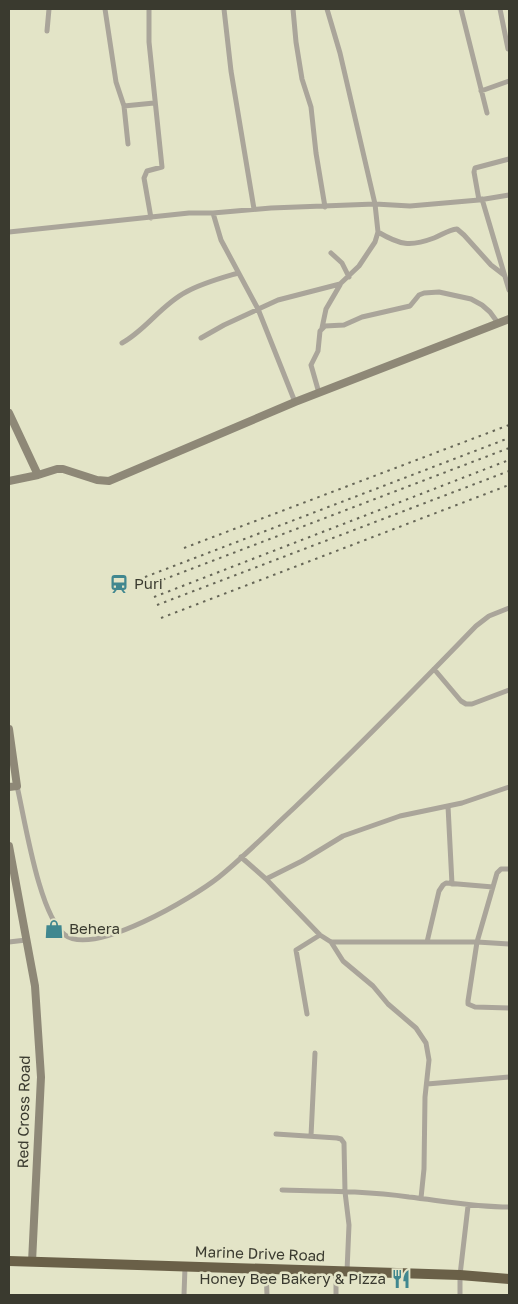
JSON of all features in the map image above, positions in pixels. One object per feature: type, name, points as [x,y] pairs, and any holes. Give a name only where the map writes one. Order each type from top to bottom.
[{"type":"highway","name":"Marine Drive Road","points":[[9,1261],[509,1278]]},
{"type":"main road","points":[[9,481],[64,469],[97,480],[109,481],[295,402],[509,319]]},
{"type":"main road","points":[[9,413],[38,475]]},
{"type":"main road","points":[[9,729],[18,786],[9,788]]},
{"type":"main road","name":"Red Cross Road","points":[[9,846],[35,986],[41,1077],[32,1262]]},
{"type":"street","points":[[47,30],[49,9]]},
{"type":"street","points":[[105,9],[116,82],[124,106],[128,144]]},
{"type":"street","points":[[149,9],[149,42],[162,167],[147,171],[144,178],[151,218]]},
{"type":"street","points":[[224,9],[231,71],[254,209]]},
{"type":"street","points":[[293,9],[296,42],[302,79],[311,107],[325,207]]},
{"type":"street","points":[[201,338],[224,324],[288,297],[340,284],[349,277],[369,252],[378,232],[375,204],[340,53],[327,9]]},
{"type":"street","points":[[461,9],[487,113]]},
{"type":"street","points":[[500,9],[508,49]]},
{"type":"street","points":[[481,91],[509,81]]},
{"type":"street","points":[[124,106],[154,102]]},
{"type":"street","points":[[509,159],[475,168],[474,172],[480,200],[509,290]]},
{"type":"street","points":[[9,232],[189,213],[375,204],[410,206],[480,200],[509,195]]},
{"type":"street","points":[[213,213],[221,240],[258,309],[295,402]]},
{"type":"street","points":[[378,232],[393,241],[406,244],[422,241],[456,229],[464,234],[479,254],[504,275]]},
{"type":"street","points":[[331,252],[342,263],[349,277]]},
{"type":"street","points":[[122,343],[134,337],[158,312],[186,292],[238,273]]},
{"type":"street","points":[[319,393],[311,365],[318,351],[326,309],[340,284]]},
{"type":"street","points":[[322,328],[325,326],[344,325],[362,317],[410,306],[420,295],[439,292],[457,295],[476,302],[490,312],[498,323]]},
{"type":"street","points":[[18,786],[40,890],[52,919],[66,936],[80,941],[94,940],[110,935],[150,919],[218,878],[377,728],[482,621],[509,608]]},
{"type":"street","points":[[434,669],[461,701],[466,704],[472,704],[509,690]]},
{"type":"street","points":[[266,880],[343,836],[400,816],[462,804],[509,787]]},
{"type":"street","points":[[448,806],[452,884]]},
{"type":"street","points":[[241,857],[320,935],[332,942],[477,942],[509,944]]},
{"type":"street","points":[[509,869],[499,871],[493,887],[477,942],[468,1004],[475,1007],[509,1008]]},
{"type":"street","points":[[427,942],[441,888],[446,883],[493,887]]},
{"type":"street","points":[[307,1014],[296,950],[320,935]]},
{"type":"street","points":[[9,942],[26,940]]},
{"type":"street","points":[[332,942],[343,961],[372,986],[422,1036],[428,1051],[424,1169],[421,1198]]},
{"type":"street","points":[[311,1136],[315,1052]]},
{"type":"street","points":[[427,1084],[509,1078]]},
{"type":"street","points":[[276,1134],[337,1138],[341,1139],[344,1144],[345,1192],[349,1225],[336,1295]]},
{"type":"street","points":[[282,1190],[345,1192],[421,1198],[468,1206],[509,1207]]},
{"type":"street","points":[[460,1295],[460,1275],[468,1206]]},
{"type":"street","points":[[184,1295],[185,1266]]},
{"type":"street","points":[[266,1269],[267,1295]]},
{"type":"railway","points":[[184,548],[509,425]]},
{"type":"railway","points":[[145,577],[509,438]]},
{"type":"railway","points":[[149,585],[509,448]]},
{"type":"railway","points":[[154,597],[509,460]]},
{"type":"railway","points":[[157,605],[509,471]]},
{"type":"railway","points":[[161,618],[509,485]]},
{"type":"place","name":"Puri","points":[[119,584]]},
{"type":"place","name":"Behera","points":[[54,929]]},
{"type":"place","name":"Honey Bee Bakery & Pizza","points":[[401,1279]]}]
